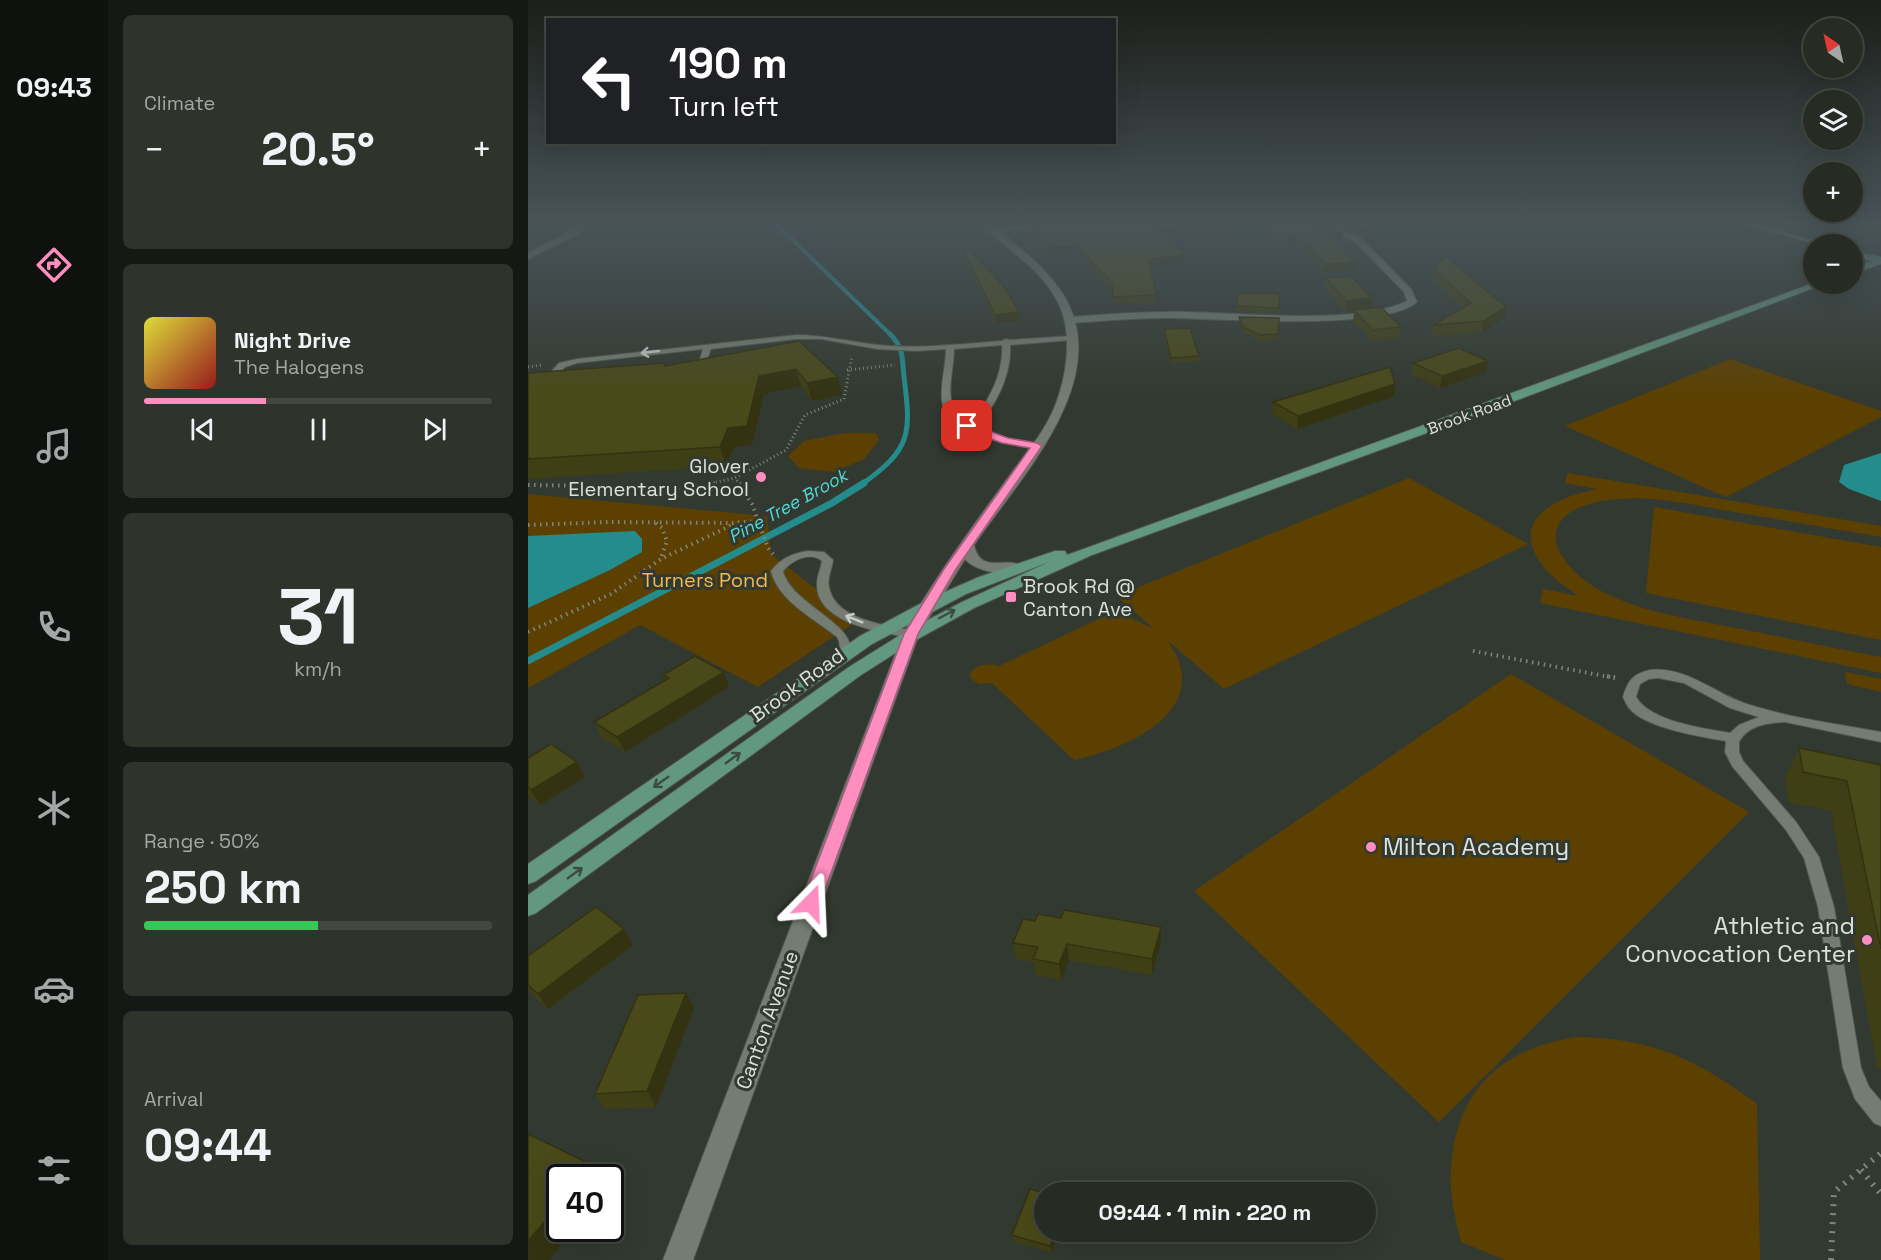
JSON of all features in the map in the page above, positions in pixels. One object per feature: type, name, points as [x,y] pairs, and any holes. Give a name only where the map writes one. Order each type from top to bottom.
[{"type":"main road","name":"Brook Road","points":[[528,907],[855,671],[911,634],[982,597],[1116,540],[1477,412],[1803,290]]},
{"type":"main road","name":"Brook Road","points":[[528,876],[845,653],[886,628],[926,607],[1016,568],[1116,540]]},
{"type":"street","name":"Canton Avenue","points":[[678,1260],[911,634],[926,607],[1037,446],[1064,397],[1071,338],[1070,320],[1063,303],[1046,281]]},
{"type":"street","points":[[1070,320],[1167,315],[1315,317],[1392,311],[1406,307],[1412,302],[1408,291],[1398,281]]},
{"type":"street","points":[[967,546],[969,557],[975,562],[993,568],[1016,568]]},
{"type":"lane","points":[[576,378],[560,378],[555,374],[562,365],[577,361],[809,337],[887,348],[917,349],[1071,338]]},
{"type":"lane","points":[[967,426],[976,421],[994,394],[1007,354],[1006,341]]},
{"type":"lane","points":[[678,369],[703,360],[708,346]]},
{"type":"lane","points":[[950,347],[945,385],[947,408],[951,417],[967,426],[1006,441],[1037,446]]},
{"type":"lane","points":[[845,653],[845,641],[842,635],[791,595],[779,581],[777,571],[787,561],[813,553],[825,557],[828,560],[823,590],[830,603],[852,619],[911,634]]},
{"type":"lane","points":[[1734,738],[1671,725],[1648,716],[1632,699],[1630,690],[1634,681],[1648,674],[1675,676],[1694,682],[1740,707],[1881,737]]},
{"type":"lane","points":[[1785,718],[1770,717],[1750,724],[1734,738],[1733,756],[1791,826],[1811,857],[1826,907],[1852,1068],[1862,1093],[1881,1116]]},
{"type":"path","points":[[528,485],[596,486],[656,491],[717,483],[735,478],[786,450],[805,415],[844,399],[848,390],[848,363],[855,352],[847,350]]},
{"type":"path","points":[[848,370],[874,367]]},
{"type":"path","points":[[735,478],[747,493],[768,548]]},
{"type":"path","points":[[528,525],[596,520],[654,523],[692,521],[732,525],[758,521]]},
{"type":"path","points":[[654,523],[663,528],[667,541],[661,559]]},
{"type":"path","points":[[528,632],[611,594],[661,559],[732,525]]},
{"type":"path","points":[[1473,651],[1634,681]]},
{"type":"path","points":[[1831,1260],[1834,1192],[1881,1153]]},
{"type":"path","points":[[1861,1170],[1881,1194]]},
{"type":"green space","points":[[1730,359],[1881,411],[1881,417],[1726,497],[1565,426]]},
{"type":"green space","points":[[844,433],[876,433],[879,440],[864,459],[834,472],[799,468],[788,456],[804,441]]},
{"type":"green space","points":[[1568,473],[1881,526],[1881,537],[1682,503],[1635,498],[1603,501],[1579,508],[1564,518],[1557,530],[1557,543],[1563,557],[1574,571],[1589,583],[1621,600],[1680,617],[1881,657],[1881,673],[1540,603],[1543,589],[1578,596],[1553,577],[1540,562],[1532,546],[1531,532],[1535,521],[1544,511],[1569,497],[1597,489],[1565,483]]},
{"type":"green space","points":[[1409,478],[1528,544],[1224,689],[1168,641],[1179,661],[1182,682],[1177,700],[1166,716],[1150,729],[1131,740],[1092,756],[1074,760],[992,683],[979,684],[970,678],[970,673],[979,666],[999,666],[1113,612],[1154,629],[1116,596]]},
{"type":"green space","name":"Turners Pond","points":[[528,494],[767,516],[771,554],[857,621],[758,687],[640,625],[528,688]]},
{"type":"green space","points":[[1654,507],[1881,547],[1881,640],[1646,593]]},
{"type":"green space","points":[[1845,672],[1881,679],[1881,692],[1847,684]]},
{"type":"green space","points":[[1511,674],[1749,812],[1439,1122],[1194,891]]},
{"type":"green space","points":[[1576,1037],[1627,1041],[1672,1054],[1715,1075],[1757,1104],[1760,1260],[1505,1260],[1461,1242],[1452,1196],[1451,1168],[1455,1140],[1462,1116],[1473,1095],[1487,1078],[1505,1063],[1549,1043]]},
{"type":"water","points":[[1881,453],[1881,501],[1849,489],[1839,482],[1844,465]]},
{"type":"water","points":[[635,531],[642,539],[642,552],[610,570],[528,608],[528,536]]},
{"type":"building","points":[[978,281],[998,281],[1019,312],[995,315]]},
{"type":"building","points":[[1110,281],[1153,281],[1156,295],[1113,297]]},
{"type":"building","points":[[1328,281],[1356,281],[1372,298],[1346,301]]},
{"type":"building","points":[[1446,281],[1475,281],[1506,307],[1484,321],[1433,325],[1471,303]]},
{"type":"building","points":[[1238,293],[1279,294],[1279,308],[1236,306]]},
{"type":"building","points":[[1381,307],[1401,327],[1373,330],[1354,310]]},
{"type":"building","points":[[1239,317],[1279,318],[1278,334],[1260,335],[1243,327]]},
{"type":"building","points":[[1190,328],[1199,356],[1171,358],[1164,329]]},
{"type":"building","points":[[799,341],[838,377],[807,383],[796,369],[759,376],[747,426],[728,428],[720,447],[528,459],[528,373],[665,363],[665,366]]},
{"type":"building","points":[[1459,348],[1488,361],[1442,376],[1413,363]]},
{"type":"building","points":[[1390,367],[1395,384],[1298,416],[1273,402]]},
{"type":"building","points":[[695,656],[724,672],[617,737],[594,722],[669,678],[663,675]]},
{"type":"building","points":[[551,744],[577,762],[531,790],[528,787],[528,758]]},
{"type":"building","points":[[1799,748],[1881,765],[1881,949],[1847,781],[1803,772]]},
{"type":"building","points":[[596,907],[624,929],[538,994],[528,985],[528,956]]},
{"type":"building","points":[[1064,910],[1161,927],[1152,959],[1067,944],[1059,964],[1033,959],[1038,947],[1013,943],[1023,919],[1035,921],[1038,914],[1061,918]]},
{"type":"building","points":[[686,993],[647,1091],[595,1094],[638,995]]},
{"type":"building","points":[[528,1134],[590,1164],[546,1164],[546,1220],[528,1241]]},
{"type":"building","points":[[1030,1189],[1034,1190],[1034,1241],[1012,1235]]},
{"type":"building","points":[[1036,1242],[1051,1242],[1050,1246]]},
{"type":"waterway","name":"Pine Tree Brook","points":[[835,281],[890,334]]},
{"type":"waterway","name":"Pine Tree Brook","points":[[862,484],[878,472],[899,450],[907,426],[901,354],[898,344],[890,334]]},
{"type":"waterway","name":"Pine Tree Brook","points":[[528,661],[832,503],[864,483]]},
{"type":"place","name":"Glover Elementary School","points":[[761,477]]},
{"type":"place","name":"Brook Rd @ Canton Ave","points":[[1011,597]]},
{"type":"place","name":"Milton Academy","points":[[1371,847]]},
{"type":"place","name":"Athletic and Convocation Center","points":[[1867,940]]},
{"type":"route","points":[[811,903],[911,634],[950,569],[1037,446],[1006,441],[967,426]]}]
